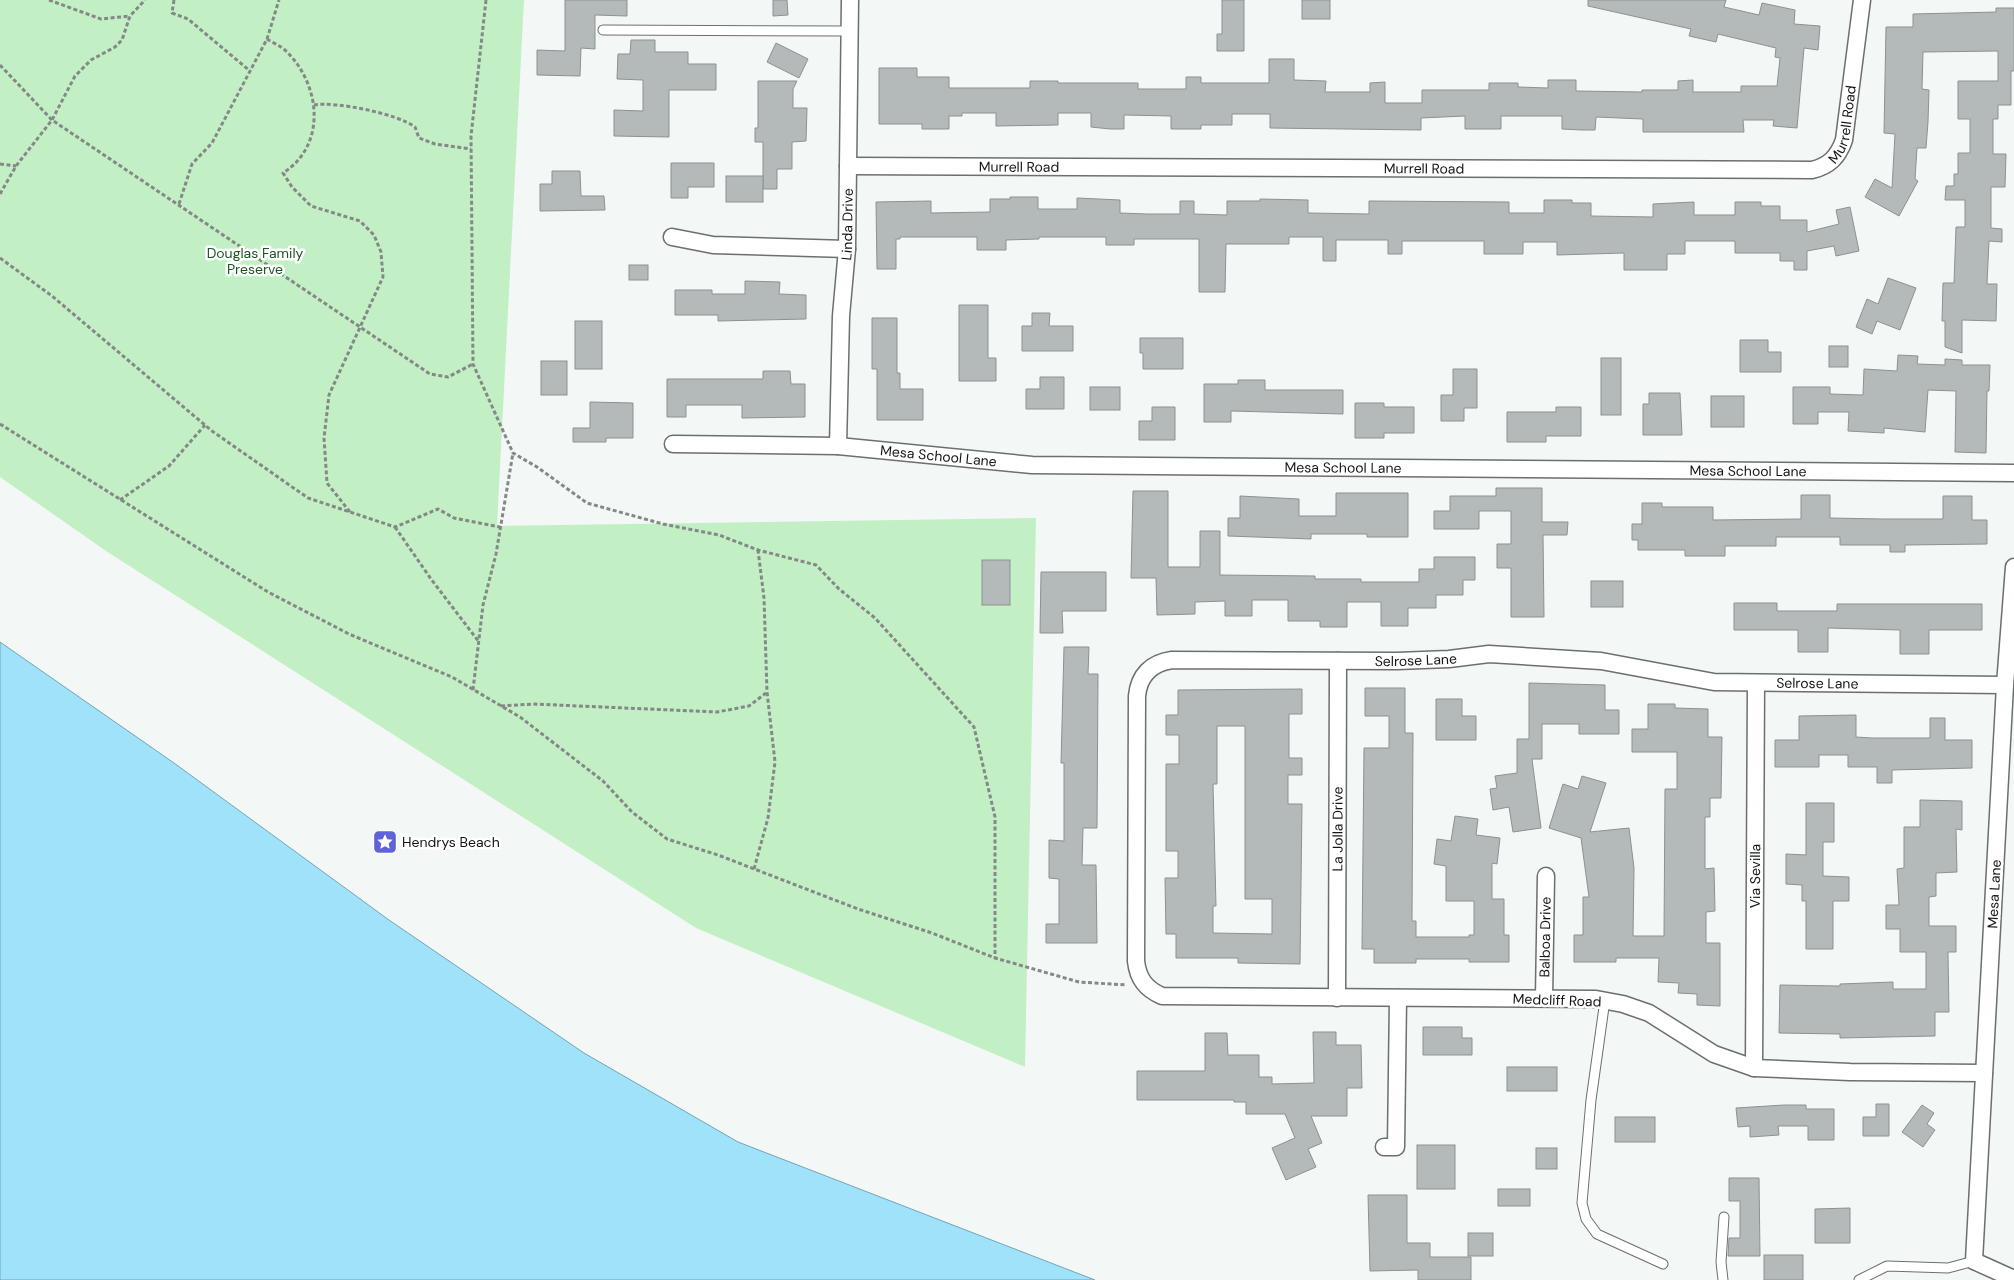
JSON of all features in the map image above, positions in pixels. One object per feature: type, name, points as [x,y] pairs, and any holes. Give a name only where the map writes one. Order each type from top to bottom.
[{"type":"street","name":"Linda Drive","points":[[838,446],[841,316],[847,250],[850,0]]},
{"type":"street","name":"Murrell Road","points":[[848,166],[1812,170],[1829,163],[1841,149],[1844,140],[1862,0]]},
{"type":"street","points":[[672,238],[713,245],[847,250]]},
{"type":"street","name":"Mesa School Lane","points":[[673,444],[838,446],[1032,465],[2014,473]]},
{"type":"street","name":"Mesa Lane","points":[[1974,1261],[2005,685],[2014,567]]},
{"type":"street","name":"Selrose Lane","points":[[1146,987],[1141,979],[1136,962],[1137,696],[1141,678],[1154,665],[1172,660],[1338,661],[1449,659],[1489,654],[1600,661],[1714,682],[1756,684],[2005,685]]},
{"type":"street","name":"La Jolla Drive","points":[[1337,998],[1338,661]]},
{"type":"street","name":"Via Sevilla","points":[[1754,1068],[1756,684]]},
{"type":"street","name":"Balboa Drive","points":[[1544,998],[1546,876]]},
{"type":"street","name":"Medcliff Road","points":[[1146,987],[1162,996],[1171,997],[1544,998],[1605,1000],[1649,1013],[1714,1054],[1754,1068],[1850,1072],[1984,1073]]},
{"type":"street","points":[[1384,1147],[1396,1147],[1398,998]]},
{"type":"street","points":[[1974,1261],[2014,1279]]},
{"type":"lane","points":[[603,30],[850,31]]},
{"type":"lane","points":[[1605,1000],[1592,1100],[1582,1202],[1586,1219],[1597,1234],[1663,1264]]},
{"type":"lane","points":[[1723,1280],[1721,1262],[1724,1217]]},
{"type":"lane","points":[[1859,1280],[1887,1266],[1948,1268],[1974,1261]]},
{"type":"path","points":[[48,0],[102,19],[130,16]]},
{"type":"path","points":[[0,194],[16,166],[52,120],[75,76],[91,60],[122,40],[130,16],[145,0]]},
{"type":"path","points":[[174,0],[172,13],[188,19],[250,71]]},
{"type":"path","points":[[179,204],[192,164],[212,143],[267,39],[279,0]]},
{"type":"path","points":[[473,690],[483,605],[500,527],[513,453],[473,364],[471,149],[486,0]]},
{"type":"path","points":[[267,39],[285,50],[297,64],[308,83],[316,112],[310,144],[297,164],[283,173],[292,187],[311,206],[360,221],[374,236],[381,252],[383,277],[362,327],[329,396],[324,438],[327,483],[350,512]]},
{"type":"path","points":[[0,64],[52,120],[430,374],[448,377],[473,364]]},
{"type":"path","points":[[314,106],[326,103],[350,106],[363,111],[393,117],[415,127],[419,138],[435,144],[471,149]]},
{"type":"path","points":[[0,164],[16,166]]},
{"type":"path","points":[[0,258],[52,296],[205,425],[308,498],[396,527],[431,579],[480,642]]},
{"type":"path","points":[[0,424],[268,592],[348,634],[452,678],[520,717],[603,780],[632,812],[667,839],[754,869],[858,909],[932,933],[995,958],[1079,982],[1146,987]]},
{"type":"path","points":[[120,500],[169,466],[205,425]]},
{"type":"path","points":[[513,453],[537,467],[587,503],[663,524],[719,535],[758,550],[816,565],[839,589],[875,618],[974,727],[995,818],[995,958]]},
{"type":"path","points":[[396,527],[438,509],[454,518],[500,527]]},
{"type":"path","points":[[754,869],[768,818],[775,762],[767,692],[764,598],[758,550]]},
{"type":"path","points":[[501,706],[533,704],[717,712],[749,706],[767,692]]},
{"type":"green space","name":"Douglas Family Preserve","points":[[0,0],[524,0],[497,526],[1036,518],[1025,1067],[696,928],[106,551],[0,477]]},
{"type":"water","points":[[0,642],[174,763],[389,920],[584,1053],[738,1142],[1095,1280],[0,1280]]},
{"type":"building","points":[[565,0],[627,0],[627,16],[595,15],[595,49],[581,48],[580,76],[537,75],[537,50],[565,51]]},
{"type":"building","points":[[773,0],[787,0],[788,15],[773,16]]},
{"type":"building","points":[[1222,0],[1244,0],[1244,51],[1217,51],[1217,34],[1222,34]]},
{"type":"building","points":[[1302,0],[1330,0],[1330,19],[1302,19]]},
{"type":"building","points":[[1588,0],[1726,0],[1724,7],[1759,15],[1762,3],[1795,10],[1794,24],[1820,26],[1818,50],[1804,48],[1797,128],[1773,126],[1774,120],[1743,120],[1744,132],[1643,132],[1643,119],[1596,117],[1595,130],[1581,130],[1562,129],[1562,116],[1501,116],[1501,129],[1465,129],[1465,116],[1421,118],[1421,130],[1270,128],[1270,114],[1232,114],[1232,125],[1201,125],[1201,129],[1171,129],[1171,116],[1124,115],[1124,129],[1110,129],[1091,127],[1091,113],[1058,113],[1058,125],[996,126],[996,113],[962,113],[962,116],[949,116],[949,129],[922,129],[922,124],[879,124],[879,68],[917,68],[917,77],[949,77],[949,88],[1030,88],[1030,81],[1058,81],[1058,83],[1138,83],[1138,89],[1186,89],[1186,77],[1201,77],[1201,83],[1269,83],[1269,59],[1294,59],[1294,80],[1326,81],[1325,92],[1370,92],[1370,83],[1385,82],[1385,103],[1422,103],[1422,90],[1489,90],[1489,83],[1518,83],[1518,87],[1548,88],[1548,80],[1576,80],[1576,91],[1642,92],[1642,90],[1678,90],[1678,81],[1693,80],[1693,92],[1741,92],[1741,86],[1777,86],[1780,58],[1775,57],[1776,48],[1718,34],[1716,42],[1689,36],[1691,29],[1588,6]]},
{"type":"building","points":[[1996,8],[2014,8],[2014,71],[2011,71],[2011,105],[1998,105],[1998,119],[1993,119],[1993,154],[2006,154],[2005,187],[1991,187],[1991,228],[2002,229],[2002,242],[1989,241],[1987,284],[1997,284],[1996,321],[1962,320],[1962,353],[1945,347],[1945,321],[1942,321],[1943,283],[1954,283],[1956,227],[1965,227],[1965,200],[1945,200],[1946,186],[1954,186],[1954,174],[1958,174],[1958,153],[1970,153],[1970,119],[1958,119],[1958,81],[1998,81],[1998,51],[1923,52],[1922,89],[1929,90],[1928,122],[1926,148],[1917,148],[1915,179],[1918,181],[1899,216],[1865,197],[1875,179],[1892,188],[1895,134],[1884,133],[1886,27],[1913,27],[1913,14],[1996,12]]},
{"type":"building","points":[[631,40],[655,40],[655,52],[688,52],[688,64],[716,64],[716,90],[669,90],[669,137],[614,136],[614,110],[643,111],[643,80],[617,79],[618,54],[630,54]]},
{"type":"building","points":[[776,43],[808,59],[799,78],[767,62]]},
{"type":"building","points":[[758,81],[797,81],[793,89],[793,108],[807,108],[806,141],[792,142],[792,169],[777,169],[777,189],[763,189],[763,142],[755,142],[755,128],[758,128]]},
{"type":"building","points":[[671,163],[714,163],[714,187],[688,187],[688,198],[671,198]]},
{"type":"building","points":[[552,171],[580,171],[581,196],[604,196],[605,210],[540,211],[540,184],[552,184]]},
{"type":"building","points":[[726,176],[763,176],[763,202],[726,202]]},
{"type":"building","points":[[1010,197],[1038,197],[1038,209],[1077,209],[1077,198],[1120,200],[1120,213],[1147,214],[1180,214],[1180,201],[1194,201],[1194,214],[1227,215],[1227,201],[1260,201],[1260,199],[1308,200],[1308,213],[1369,214],[1369,201],[1509,202],[1509,213],[1544,213],[1544,200],[1572,200],[1572,203],[1591,203],[1591,216],[1653,217],[1653,204],[1694,202],[1694,215],[1735,215],[1735,202],[1761,202],[1761,206],[1780,206],[1780,220],[1807,220],[1807,232],[1839,224],[1836,210],[1850,207],[1859,251],[1836,256],[1834,246],[1807,251],[1807,270],[1794,270],[1794,261],[1780,261],[1780,253],[1735,253],[1735,241],[1685,241],[1685,254],[1667,254],[1667,270],[1624,270],[1624,253],[1557,255],[1557,242],[1523,242],[1523,254],[1484,254],[1484,241],[1402,241],[1402,254],[1388,254],[1388,240],[1336,240],[1336,261],[1323,261],[1323,237],[1289,237],[1289,244],[1226,244],[1225,292],[1199,292],[1199,239],[1134,239],[1134,245],[1106,245],[1106,237],[1039,237],[1039,239],[1006,240],[1006,250],[977,250],[977,237],[900,237],[900,239],[896,239],[896,269],[877,269],[876,202],[931,201],[931,213],[990,212],[990,199],[1010,199]]},
{"type":"building","points":[[629,265],[648,265],[648,280],[629,280]]},
{"type":"building","points":[[1888,278],[1916,288],[1900,330],[1877,321],[1872,334],[1856,327],[1867,299],[1878,304]]},
{"type":"building","points":[[745,281],[780,282],[779,294],[806,295],[806,319],[718,321],[718,315],[675,315],[675,290],[712,290],[712,294],[745,294]]},
{"type":"building","points":[[959,305],[988,305],[988,358],[996,358],[996,381],[959,381]]},
{"type":"building","points":[[1032,313],[1050,313],[1049,326],[1073,326],[1073,351],[1022,351],[1022,326],[1032,326]]},
{"type":"building","points":[[872,318],[897,318],[897,373],[900,373],[900,389],[923,389],[923,420],[877,420],[877,369],[872,369]]},
{"type":"building","points":[[575,321],[602,321],[602,369],[575,369]]},
{"type":"building","points":[[1140,338],[1183,338],[1183,369],[1143,369],[1143,353],[1140,353]]},
{"type":"building","points":[[1740,340],[1768,340],[1768,352],[1781,352],[1781,372],[1740,372]]},
{"type":"building","points":[[1829,346],[1848,346],[1848,367],[1829,367]]},
{"type":"building","points":[[1898,355],[1918,356],[1917,364],[1945,365],[1945,359],[1962,360],[1962,365],[1990,365],[1989,391],[1987,391],[1986,453],[1955,452],[1956,391],[1928,390],[1925,432],[1884,428],[1884,433],[1848,431],[1849,412],[1818,412],[1818,424],[1793,424],[1793,387],[1830,387],[1830,394],[1863,395],[1864,369],[1897,371]]},
{"type":"building","points":[[1601,358],[1621,358],[1621,415],[1601,415]]},
{"type":"building","points":[[541,361],[567,361],[567,395],[541,395]]},
{"type":"building","points":[[1453,369],[1477,369],[1477,408],[1464,408],[1464,421],[1441,421],[1441,395],[1453,395]]},
{"type":"building","points":[[763,371],[790,371],[791,384],[805,384],[805,417],[742,418],[742,405],[686,405],[686,417],[667,417],[667,379],[763,379]]},
{"type":"building","points":[[1040,377],[1064,377],[1064,409],[1026,409],[1026,389],[1040,389]]},
{"type":"building","points":[[1238,380],[1265,380],[1265,390],[1343,390],[1343,414],[1231,411],[1231,422],[1204,422],[1204,384],[1238,384]]},
{"type":"building","points":[[1090,387],[1120,387],[1120,410],[1090,410]]},
{"type":"building","points":[[1649,393],[1680,393],[1682,435],[1643,435],[1643,404],[1649,404]]},
{"type":"building","points":[[1711,396],[1744,396],[1744,427],[1711,427]]},
{"type":"building","points":[[590,402],[633,403],[633,438],[606,438],[606,442],[573,442],[573,428],[590,428]]},
{"type":"building","points":[[1355,403],[1384,403],[1384,407],[1414,407],[1414,433],[1384,433],[1384,438],[1355,438]]},
{"type":"building","points":[[1152,407],[1175,407],[1175,440],[1139,440],[1139,421],[1152,421]]},
{"type":"building","points":[[1556,407],[1581,407],[1581,436],[1546,436],[1546,442],[1507,442],[1507,412],[1556,412]]},
{"type":"building","points":[[1496,488],[1542,488],[1542,522],[1568,522],[1567,535],[1543,535],[1544,617],[1511,617],[1511,568],[1497,568],[1497,544],[1511,544],[1511,511],[1479,511],[1479,529],[1434,529],[1434,511],[1450,511],[1450,496],[1496,496]]},
{"type":"building","points":[[1133,491],[1168,491],[1168,567],[1200,567],[1200,531],[1220,531],[1220,575],[1315,576],[1315,579],[1361,579],[1361,582],[1419,582],[1419,569],[1434,569],[1434,557],[1475,557],[1475,580],[1463,580],[1463,595],[1436,595],[1436,608],[1408,608],[1408,626],[1381,626],[1381,602],[1347,602],[1347,627],[1320,627],[1320,621],[1288,621],[1288,600],[1252,600],[1252,616],[1225,616],[1225,601],[1195,602],[1195,614],[1157,615],[1156,578],[1131,578]]},
{"type":"building","points":[[1336,493],[1408,493],[1408,537],[1367,537],[1367,534],[1311,534],[1311,539],[1228,536],[1228,518],[1240,518],[1240,496],[1299,499],[1299,516],[1336,516]]},
{"type":"building","points":[[1801,495],[1830,495],[1830,518],[1882,519],[1943,519],[1943,496],[1972,496],[1972,520],[1987,520],[1987,544],[1905,545],[1905,552],[1890,552],[1890,545],[1840,545],[1840,537],[1776,537],[1776,546],[1725,546],[1725,556],[1685,556],[1685,550],[1638,550],[1638,540],[1632,540],[1632,524],[1642,524],[1642,503],[1662,503],[1662,507],[1713,507],[1713,520],[1801,519]]},
{"type":"building","points":[[982,560],[1010,560],[1010,605],[982,605]]},
{"type":"building","points":[[1041,572],[1106,572],[1106,611],[1062,611],[1063,633],[1040,633]]},
{"type":"building","points":[[1591,581],[1623,581],[1623,607],[1591,607]]},
{"type":"building","points":[[1734,603],[1777,603],[1777,611],[1837,611],[1837,604],[1982,604],[1982,630],[1929,630],[1929,654],[1900,654],[1900,630],[1828,628],[1828,652],[1798,652],[1798,630],[1734,630]]},
{"type":"building","points":[[1064,647],[1089,647],[1088,674],[1098,674],[1097,828],[1083,828],[1082,865],[1096,865],[1097,943],[1046,943],[1046,924],[1059,924],[1059,879],[1049,878],[1049,840],[1064,841],[1064,763],[1061,763]]},
{"type":"building","points":[[1529,683],[1605,685],[1605,710],[1619,710],[1619,734],[1579,734],[1579,724],[1542,724],[1542,759],[1532,759],[1541,828],[1513,832],[1509,807],[1493,810],[1490,789],[1497,788],[1495,776],[1517,773],[1517,739],[1529,739]]},
{"type":"building","points":[[1365,688],[1405,688],[1405,733],[1413,733],[1412,921],[1416,921],[1416,937],[1469,937],[1469,935],[1474,935],[1474,901],[1446,901],[1446,866],[1434,864],[1437,839],[1451,841],[1455,816],[1478,819],[1476,835],[1500,838],[1497,864],[1492,863],[1492,899],[1504,899],[1504,935],[1509,935],[1509,962],[1469,962],[1469,959],[1416,959],[1416,963],[1374,963],[1374,949],[1362,949],[1364,748],[1389,748],[1389,716],[1365,716]]},
{"type":"building","points":[[1302,689],[1302,714],[1289,714],[1289,758],[1302,758],[1302,775],[1288,775],[1288,804],[1302,804],[1300,964],[1238,963],[1238,958],[1176,958],[1176,934],[1166,934],[1165,878],[1178,878],[1178,851],[1166,851],[1166,764],[1179,764],[1179,735],[1166,735],[1166,715],[1178,715],[1178,690]],"holes":[[[1217,726],[1245,726],[1245,899],[1272,899],[1272,934],[1213,933],[1213,906],[1216,906],[1213,784],[1217,784]]]},
{"type":"building","points":[[1436,699],[1462,699],[1462,716],[1476,716],[1476,740],[1436,740]]},
{"type":"building","points":[[1648,704],[1675,704],[1675,708],[1708,709],[1708,737],[1722,737],[1721,798],[1710,798],[1710,817],[1705,817],[1705,869],[1714,868],[1715,911],[1706,912],[1706,943],[1720,943],[1720,1006],[1697,1005],[1697,994],[1678,993],[1679,983],[1658,982],[1659,958],[1616,958],[1616,962],[1574,962],[1574,935],[1583,935],[1583,897],[1589,897],[1581,838],[1549,828],[1563,784],[1578,789],[1582,776],[1606,783],[1590,832],[1629,828],[1634,868],[1633,936],[1664,936],[1665,789],[1677,789],[1677,752],[1632,752],[1632,729],[1648,729]]},
{"type":"building","points":[[1856,715],[1856,737],[1872,738],[1930,738],[1930,718],[1945,718],[1945,740],[1972,740],[1972,768],[1892,770],[1892,783],[1877,783],[1877,767],[1848,767],[1848,755],[1819,755],[1819,767],[1775,767],[1775,740],[1799,740],[1799,716]]},
{"type":"building","points":[[1920,800],[1962,801],[1962,830],[1956,829],[1957,872],[1936,873],[1936,896],[1929,897],[1929,926],[1956,926],[1956,952],[1948,952],[1949,1012],[1935,1012],[1935,1036],[1840,1038],[1840,1034],[1779,1033],[1780,985],[1840,986],[1840,984],[1893,982],[1893,989],[1926,989],[1926,952],[1900,952],[1900,929],[1886,929],[1886,905],[1899,905],[1897,869],[1904,868],[1904,827],[1920,827]]},
{"type":"building","points":[[1806,803],[1834,803],[1834,842],[1823,842],[1823,876],[1849,877],[1849,901],[1833,901],[1833,949],[1806,949],[1806,901],[1802,901],[1802,885],[1786,884],[1786,854],[1806,855]]},
{"type":"building","points":[[1423,1027],[1462,1027],[1462,1038],[1472,1038],[1472,1055],[1423,1055]]},
{"type":"building","points":[[1313,1032],[1336,1032],[1336,1045],[1361,1045],[1362,1088],[1347,1088],[1347,1116],[1311,1116],[1322,1143],[1308,1149],[1316,1167],[1286,1180],[1272,1148],[1295,1138],[1285,1114],[1246,1114],[1246,1102],[1234,1102],[1234,1100],[1137,1100],[1137,1071],[1205,1071],[1205,1033],[1227,1033],[1228,1055],[1259,1055],[1259,1077],[1272,1077],[1272,1084],[1314,1083]]},
{"type":"building","points":[[1507,1067],[1557,1067],[1557,1091],[1507,1091]]},
{"type":"building","points":[[1876,1104],[1889,1104],[1889,1136],[1863,1136],[1863,1117],[1876,1117]]},
{"type":"building","points":[[1806,1105],[1806,1109],[1834,1109],[1834,1140],[1808,1140],[1808,1126],[1778,1126],[1779,1135],[1750,1137],[1750,1126],[1738,1127],[1736,1108]]},
{"type":"building","points":[[1922,1105],[1934,1113],[1927,1124],[1935,1130],[1923,1147],[1902,1132]]},
{"type":"building","points":[[1615,1117],[1655,1117],[1655,1142],[1615,1142]]},
{"type":"building","points":[[1417,1145],[1455,1145],[1455,1189],[1417,1189]]},
{"type":"building","points":[[1536,1148],[1557,1148],[1557,1169],[1536,1169]]},
{"type":"building","points":[[1729,1178],[1759,1178],[1760,1256],[1728,1256],[1729,1238],[1740,1238],[1740,1201],[1729,1201]]},
{"type":"building","points":[[1498,1189],[1530,1189],[1530,1206],[1498,1206]]},
{"type":"building","points":[[1368,1195],[1407,1195],[1407,1243],[1430,1243],[1430,1257],[1471,1257],[1471,1280],[1418,1280],[1418,1270],[1370,1271]]},
{"type":"building","points":[[1850,1208],[1850,1243],[1815,1243],[1815,1209]]},
{"type":"building","points":[[1468,1233],[1493,1233],[1493,1256],[1468,1256]]},
{"type":"building","points":[[1764,1255],[1803,1255],[1803,1280],[1764,1280]]},
{"type":"place","name":"Hendrys Beach","points":[[385,842]]}]
